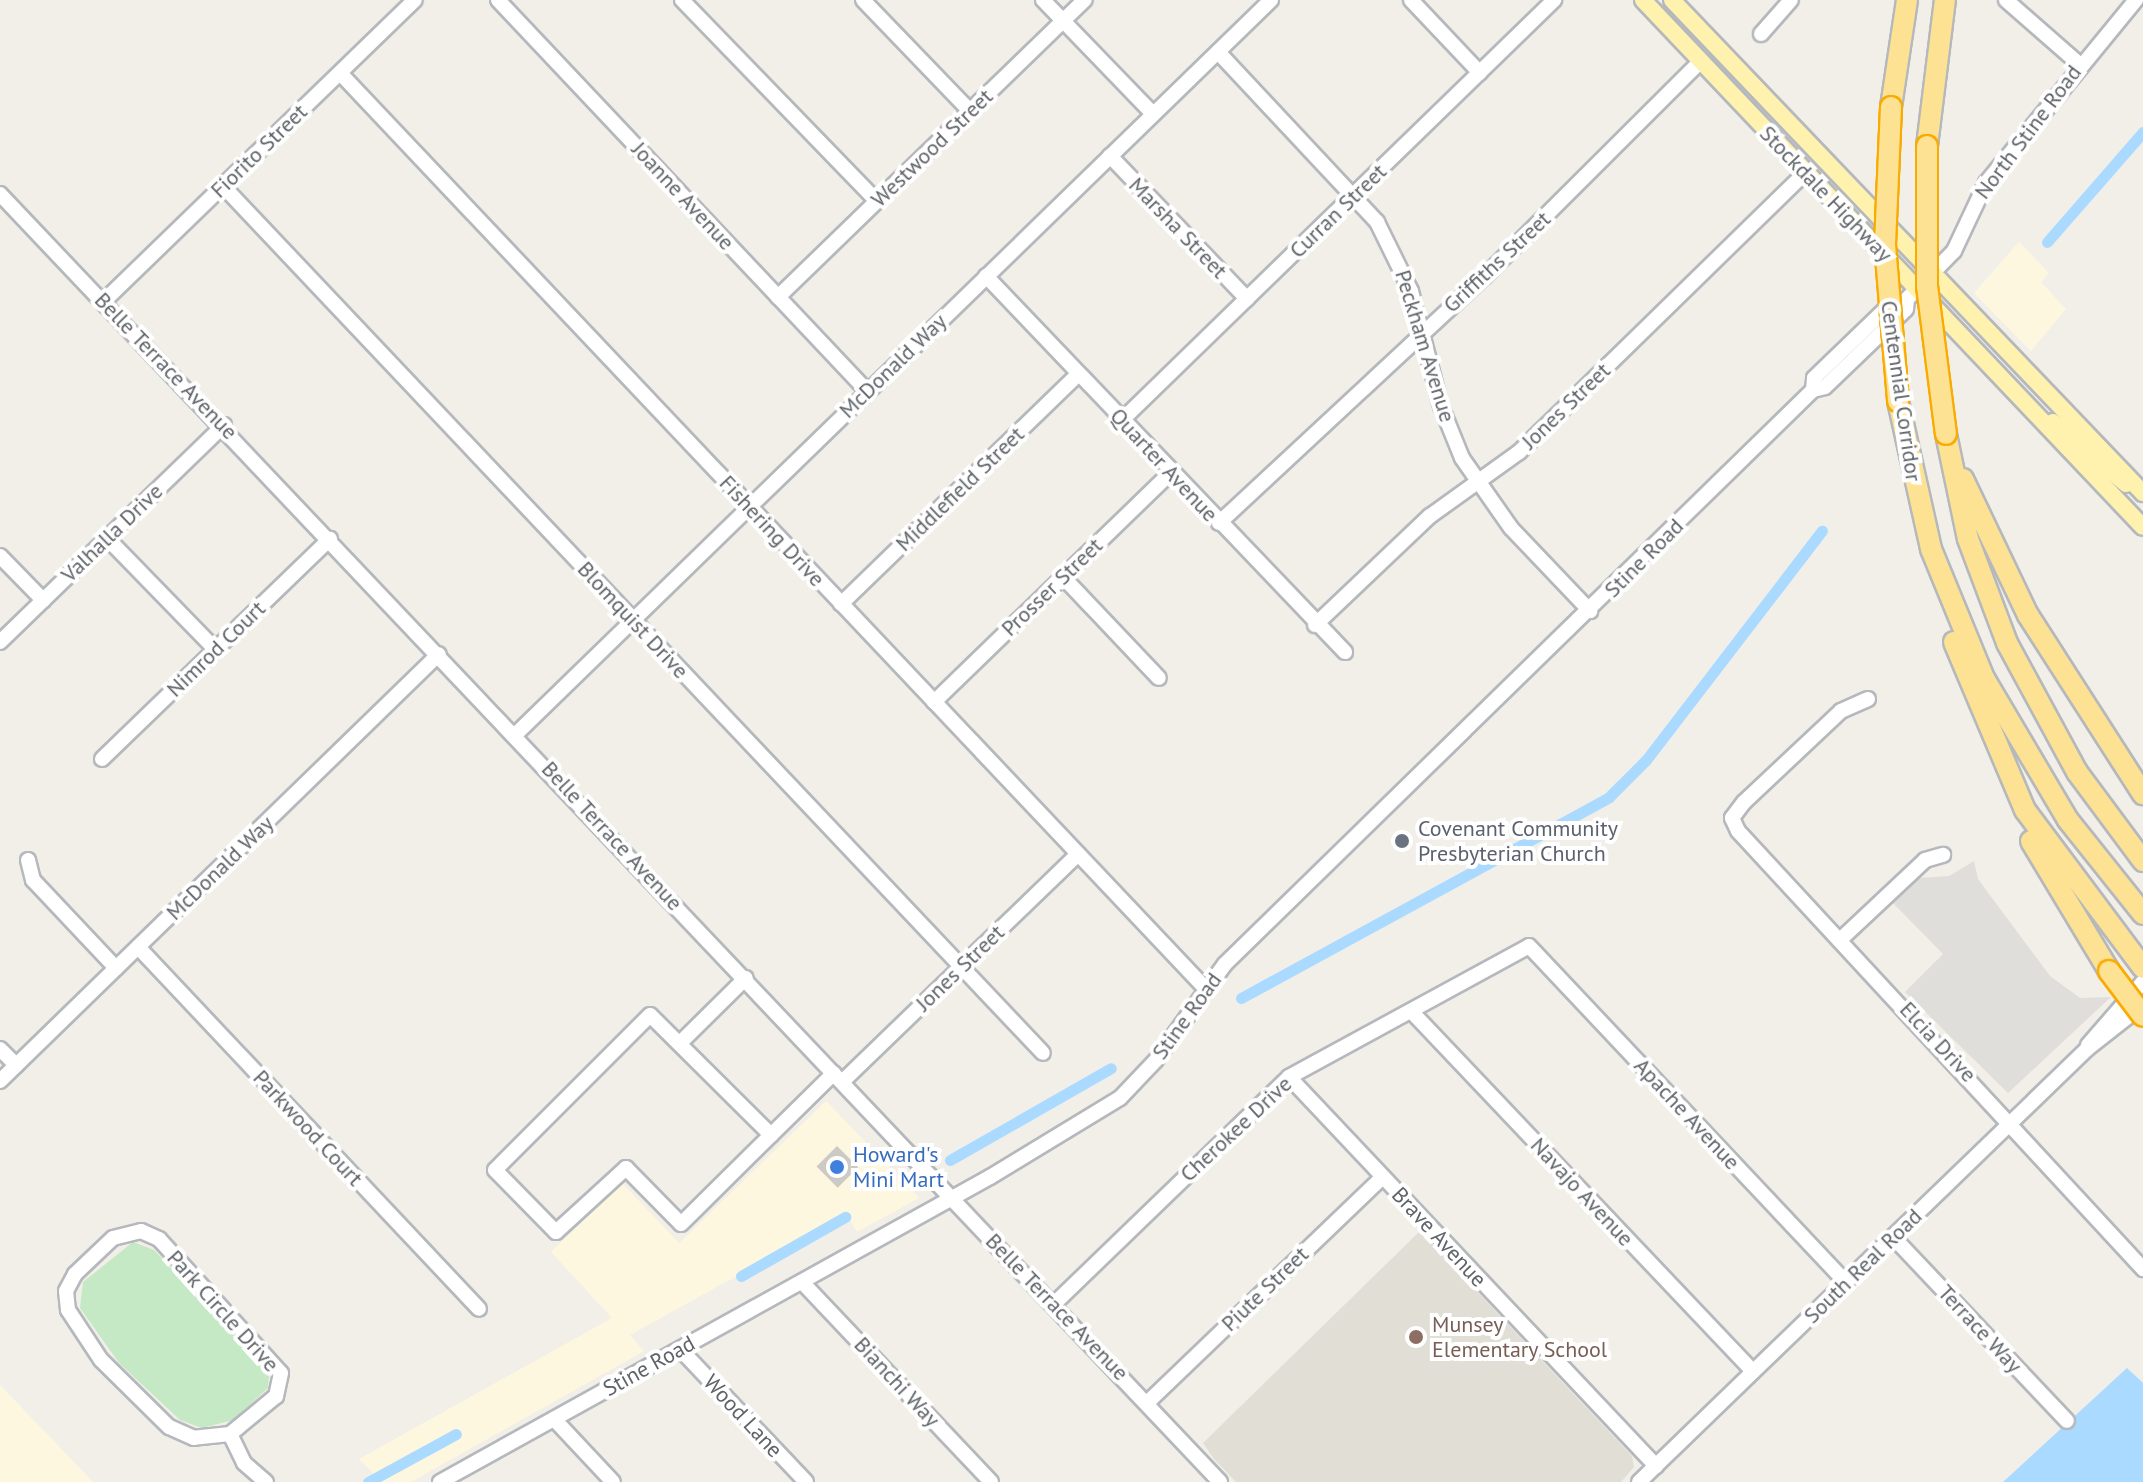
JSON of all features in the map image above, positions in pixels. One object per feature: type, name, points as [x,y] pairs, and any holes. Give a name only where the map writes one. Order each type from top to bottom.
[{"type":"highway","name":"Centennial Corridor","points":[[1907,0],[1891,107],[1885,245],[1898,401],[1922,516],[1955,615],[2007,722],[2068,820],[2143,914]]},
{"type":"highway","name":"Centennial Corridor","points":[[1945,0],[1927,146],[1927,286],[1947,439],[1968,539],[2013,654],[2077,772],[2143,861]]},
{"type":"highway","points":[[1947,439],[2028,615],[2143,794]]},
{"type":"highway","points":[[1922,516],[1952,635],[2040,860],[2109,971],[2143,1016]]},
{"type":"highway","points":[[1995,748],[2048,847],[2136,960]]},
{"type":"main road","name":"Stockdale Highway","points":[[1643,0],[1805,173],[1912,295],[2034,412],[2143,527]]},
{"type":"main road","name":"Stockdale Highway","points":[[1672,0],[1934,274],[2139,482]]},
{"type":"main road","points":[[2034,412],[2064,429],[2117,480],[2139,482]]},
{"type":"street","name":"Fiorito Street","points":[[103,302],[415,0]]},
{"type":"street","name":"Joanne Avenue","points":[[498,0],[867,391]]},
{"type":"street","points":[[682,0],[877,201]]},
{"type":"street","points":[[863,0],[970,111]]},
{"type":"street","points":[[1043,0],[1153,114]]},
{"type":"street","name":"Westwood Street","points":[[778,297],[1085,0]]},
{"type":"street","name":"McDonald Way","points":[[516,734],[1271,0]]},
{"type":"street","points":[[1411,0],[1480,73]]},
{"type":"street","name":"Curran Street","points":[[1122,420],[1554,0]]},
{"type":"street","points":[[1761,34],[1791,0]]},
{"type":"street","points":[[2006,0],[2079,64]]},
{"type":"street","name":"North Stine Road","points":[[1912,295],[1954,251],[1978,194],[2079,64],[2136,0]]},
{"type":"street","name":"Peckham Avenue","points":[[1218,52],[1354,195],[1402,267],[1451,432],[1477,483],[1590,611]]},
{"type":"street","name":"Griffiths Street","points":[[1219,523],[1700,62]]},
{"type":"street","name":"Fishering Drive","points":[[340,73],[1205,988]]},
{"type":"street","name":"Marsha Street","points":[[1110,156],[1247,299]]},
{"type":"street","name":"Jones Street","points":[[1315,625],[1410,533],[1519,452],[1805,173]]},
{"type":"street","name":"Blomquist Drive","points":[[223,186],[1043,1053]]},
{"type":"street","name":"Belle Terrace Avenue","points":[[0,194],[224,425],[838,1078],[1055,1303],[1220,1482]]},
{"type":"street","name":"Quarter Avenue","points":[[986,276],[1315,625],[1345,652]]},
{"type":"street","name":"Stine Road","points":[[440,1482],[953,1197],[1120,1098],[1156,1060],[1205,988],[1813,390],[1814,378],[1896,300],[1912,295]]},
{"type":"street","name":"Middlefield Street","points":[[841,604],[1078,374]]},
{"type":"street","name":"Valhalla Drive","points":[[0,642],[224,425]]},
{"type":"street","name":"Prosser Street","points":[[934,702],[1171,472]]},
{"type":"street","points":[[107,538],[215,649]]},
{"type":"street","name":"Nimrod Court","points":[[102,759],[330,539]]},
{"type":"street","points":[[0,556],[43,600]]},
{"type":"street","points":[[1063,577],[1159,678]]},
{"type":"street","name":"McDonald Way","points":[[0,1081],[439,654]]},
{"type":"street","name":"Elcia Drive","points":[[1868,699],[1841,711],[1732,818],[2013,1121],[2143,1269]]},
{"type":"street","name":"Jones Street","points":[[681,1042],[650,1015],[495,1165],[497,1173],[556,1232],[626,1168],[681,1224],[771,1135],[961,967],[1078,854]]},
{"type":"street","points":[[1841,939],[1925,860],[1943,855]]},
{"type":"street","points":[[28,860],[33,880],[116,968]]},
{"type":"street","name":"Cherokee Drive","points":[[1055,1303],[1289,1077],[1529,946]]},
{"type":"street","name":"Apache Avenue","points":[[1529,946],[1846,1282]]},
{"type":"street","name":"Parkwood Court","points":[[138,947],[479,1309]]},
{"type":"street","points":[[746,978],[681,1042],[771,1135]]},
{"type":"street","name":"South Real Road","points":[[1639,1482],[2087,1049],[2143,982]]},
{"type":"street","name":"South Real Road","points":[[2087,1049],[2143,1005]]},
{"type":"street","name":"Navajo Avenue","points":[[1411,1011],[1753,1372]]},
{"type":"street","points":[[0,1049],[16,1065]]},
{"type":"street","name":"Brave Avenue","points":[[1289,1077],[1656,1466]]},
{"type":"street","name":"Piute Street","points":[[1148,1402],[1383,1177]]},
{"type":"street","name":"Park Circle Drive","points":[[141,1231],[159,1239],[278,1365],[282,1381],[276,1396],[230,1434],[194,1438],[169,1427],[117,1377],[68,1310],[69,1282],[121,1233],[141,1231]]},
{"type":"street","name":"Terrace Way","points":[[1893,1237],[2067,1421]]},
{"type":"street","name":"Bianchi Way","points":[[802,1282],[991,1482]]},
{"type":"street","name":"Wood Lane","points":[[680,1349],[806,1482]]},
{"type":"street","points":[[554,1419],[613,1482]]},
{"type":"street","points":[[230,1434],[244,1463],[266,1482]]},
{"type":"shaded area","points":[[2019,242],[2049,273],[2041,282],[2066,309],[2031,351],[1974,293]]},
{"type":"shaded area","points":[[1974,861],[1978,879],[2050,976],[2080,998],[2111,997],[2008,1093],[1905,992],[1943,954],[1893,903],[1919,878],[1949,876]]},
{"type":"shaded area","points":[[826,1101],[919,1198],[857,1232],[847,1215],[630,1335],[644,1351],[411,1482],[382,1482],[359,1459],[612,1318],[551,1252],[622,1183],[679,1243]]},
{"type":"shaded area","name":"Munsey Elementary School","points":[[1420,1231],[1632,1456],[1634,1467],[1621,1482],[1236,1482],[1214,1459],[1203,1443]]},
{"type":"shaded area","points":[[0,1385],[93,1482],[0,1482]]},
{"type":"green space","points":[[133,1242],[154,1250],[269,1373],[268,1388],[233,1420],[202,1428],[180,1420],[119,1363],[80,1308],[83,1282]]},
{"type":"water","points":[[2127,1368],[2143,1383],[2143,1482],[2003,1482]]},
{"type":"building","name":"Howard's Mini Mart","points":[[837,1146],[858,1167],[838,1188],[816,1167]]},
{"type":"waterway","points":[[2047,242],[2143,132]]},
{"type":"waterway","points":[[1241,998],[1609,797],[1646,760],[1822,531]]},
{"type":"waterway","points":[[950,1160],[1111,1068]]},
{"type":"waterway","points":[[741,1276],[845,1217]]},
{"type":"waterway","points":[[368,1482],[456,1434]]},
{"type":"place","name":"Covenant Community Presbyterian Church","points":[[1402,841]]},
{"type":"place","name":"Howard's Mini Mart","points":[[837,1167]]},
{"type":"place","name":"Munsey Elementary School","points":[[1416,1337]]}]
